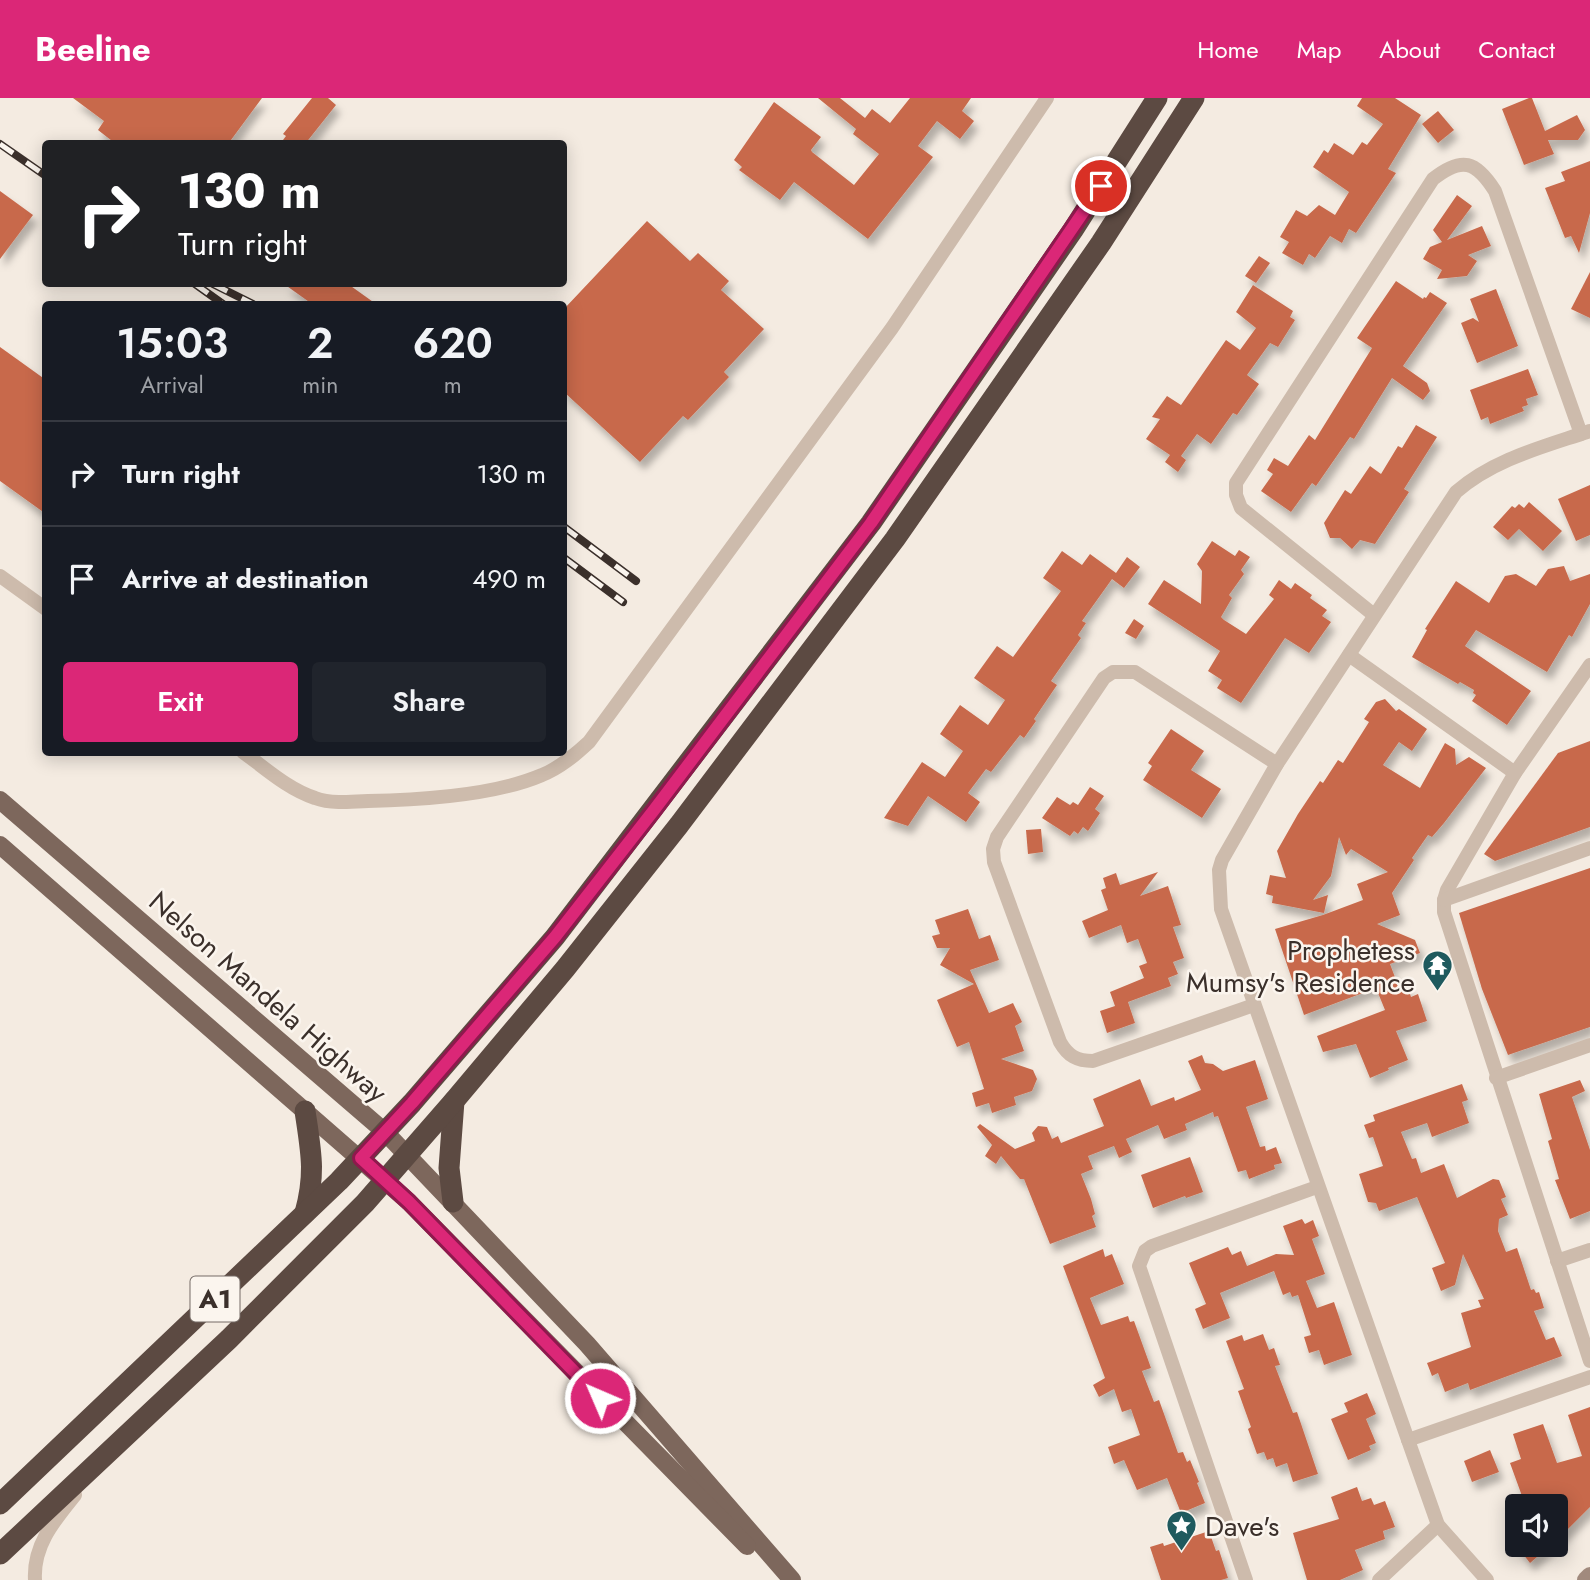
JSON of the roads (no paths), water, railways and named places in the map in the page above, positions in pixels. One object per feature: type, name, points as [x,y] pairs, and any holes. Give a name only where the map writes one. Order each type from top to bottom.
[{"type":"highway","name":"A1","points":[[0,1504],[361,1158],[555,937],[871,523],[1073,230],[1157,98]]},
{"type":"highway","name":"A1","points":[[0,1554],[229,1339],[365,1203],[565,969],[679,825],[895,539],[1101,243],[1194,98]]},
{"type":"highway","points":[[453,1202],[449,1168],[454,1101]]},
{"type":"highway","points":[[305,1111],[312,1146],[313,1171],[305,1213]]},
{"type":"main road","name":"Nelson Mandela Highway","points":[[0,800],[385,1132],[587,1344],[768,1561]]},
{"type":"main road","points":[[0,845],[385,1180],[768,1561],[792,1580]]},
{"type":"main road","points":[[768,1561],[780,1580]]},
{"type":"street","points":[[248,756],[287,785],[316,799],[346,802],[407,801],[451,796],[541,776],[568,762],[589,742],[892,328],[1047,98]]},
{"type":"street","points":[[1374,615],[1241,508],[1236,495],[1236,484],[1433,179],[1449,166],[1466,164],[1483,173],[1495,191],[1585,433],[1503,461],[1474,477],[1457,492],[1277,764],[1219,870],[1218,891],[1221,909],[1317,1187],[1438,1525],[1487,1580]]},
{"type":"street","points":[[0,576],[42,606]]},
{"type":"street","points":[[1349,655],[1515,774]]},
{"type":"street","points":[[1590,665],[1515,774],[1447,890],[1444,901],[1444,912],[1496,1078],[1590,1361]]},
{"type":"street","points":[[1254,1004],[1093,1061],[1073,1058],[1060,1042],[995,862],[993,849],[997,837],[1104,678],[1113,672],[1135,672],[1277,764]]},
{"type":"street","points":[[1444,901],[1590,848]]},
{"type":"street","points":[[1496,1078],[1590,1045]]},
{"type":"street","points":[[1246,1580],[1139,1266],[1145,1251],[1152,1246],[1317,1187]]},
{"type":"street","points":[[1557,1261],[1590,1250]]},
{"type":"street","points":[[1408,1440],[1590,1377]]},
{"type":"street","points":[[35,1580],[34,1560],[42,1540],[104,1458]]},
{"type":"street","points":[[1379,1580],[1438,1525]]},
{"type":"street","points":[[1586,1580],[1590,1576]]},
{"type":"railway","points":[[0,144],[42,173]]},
{"type":"railway","points":[[199,287],[219,301]]},
{"type":"railway","points":[[219,287],[247,301]]},
{"type":"railway","points":[[567,529],[636,581]]},
{"type":"railway","points":[[567,560],[623,602]]},
{"type":"place","name":"Prophetess Mumsy's Residence","points":[[1438,993]]},
{"type":"place","name":"Dave's","points":[[1182,1553]]}]
